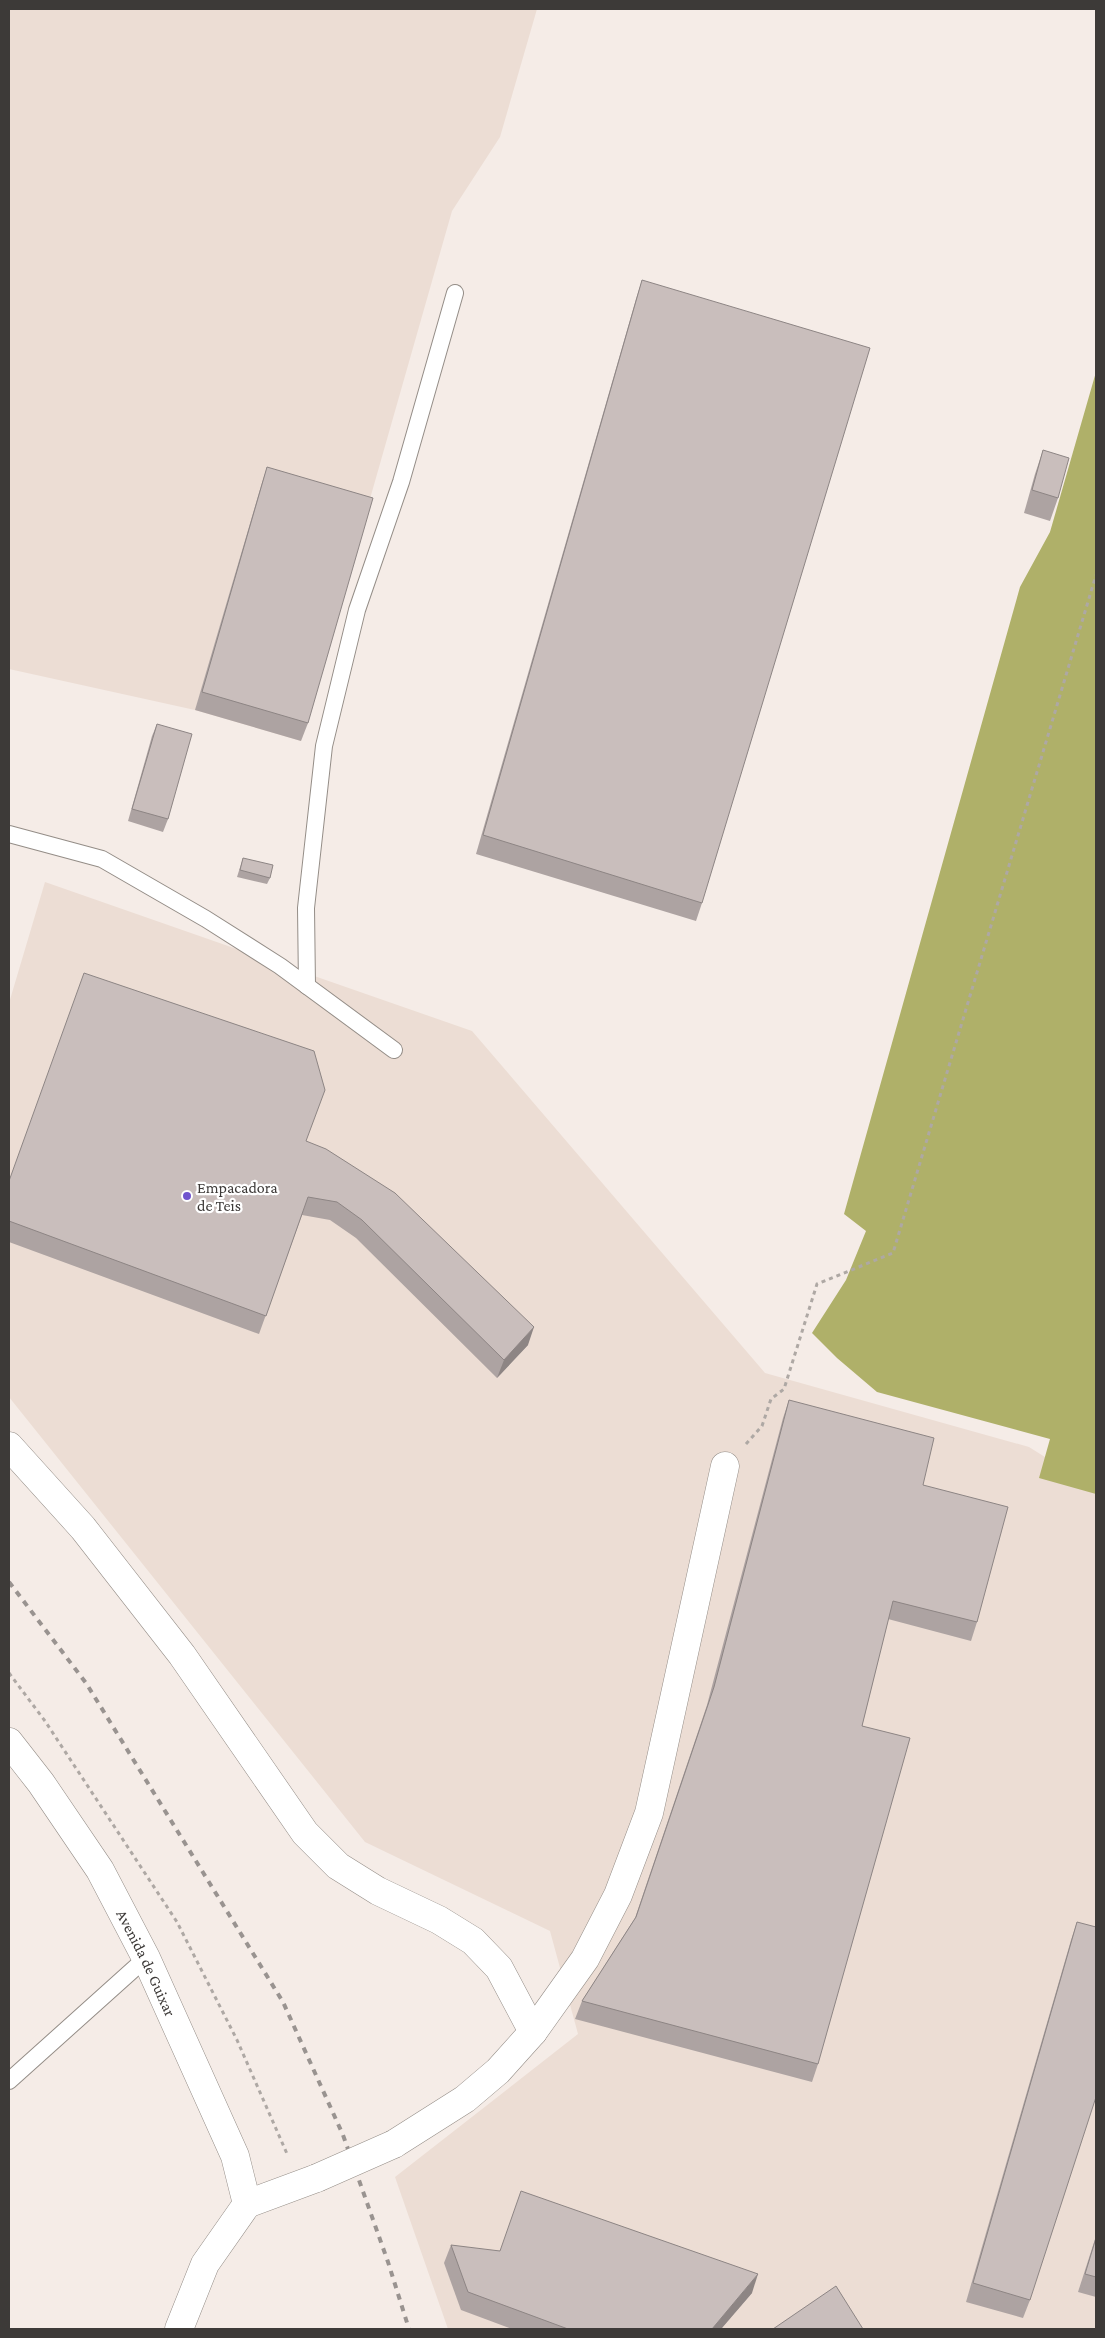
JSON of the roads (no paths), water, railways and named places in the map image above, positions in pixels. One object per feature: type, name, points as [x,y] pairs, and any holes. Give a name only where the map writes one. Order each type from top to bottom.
[{"type":"street","points":[[9,1446],[83,1528],[160,1625],[304,1833],[338,1866],[378,1891],[439,1920],[473,1941],[499,1968],[533,2032]]},
{"type":"street","points":[[179,2329],[205,2264],[247,2204],[317,2178],[394,2144],[465,2099],[498,2071],[533,2032],[585,1959],[618,1895],[649,1813],[726,1466]]},
{"type":"street","name":"Avenida de Guixar","points":[[9,1742],[42,1783],[100,1870],[146,1958],[235,2156],[247,2204]]},
{"type":"lane","points":[[307,986],[306,908],[324,746],[357,610],[401,482],[455,293]]},
{"type":"lane","points":[[9,834],[102,859],[206,919],[307,986],[394,1050]]},
{"type":"lane","points":[[9,2081],[146,1958]]},
{"type":"railway","points":[[9,1582],[86,1683],[283,2002],[343,2135],[388,2262],[409,2329]]},
{"type":"place","name":"Empacadora de Teis","points":[[187,1196]]}]
